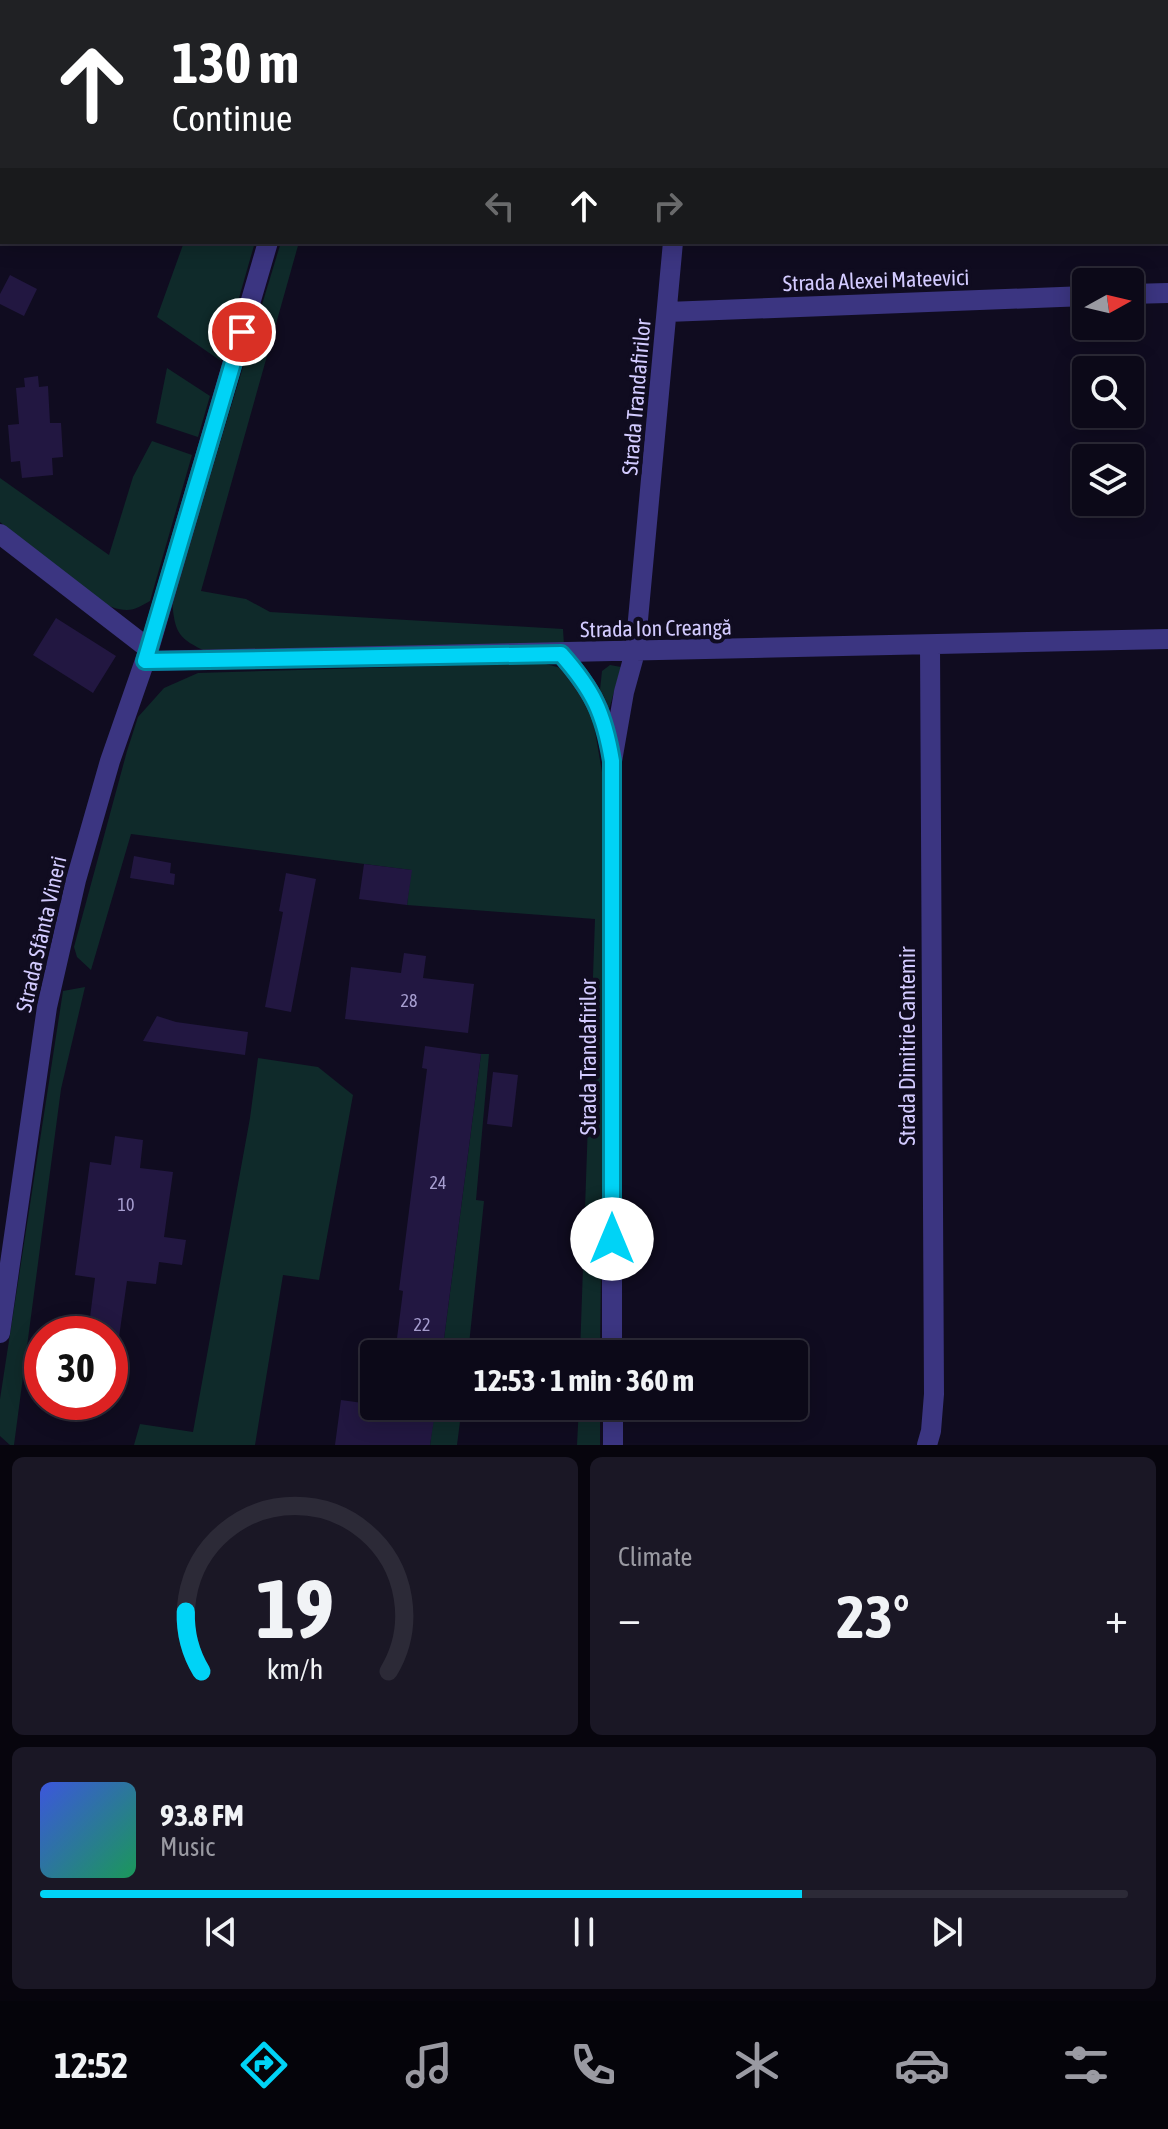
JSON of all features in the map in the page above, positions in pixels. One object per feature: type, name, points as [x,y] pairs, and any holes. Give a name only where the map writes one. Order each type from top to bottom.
[{"type":"street","name":"Strada Sfânta Vineri","points":[[0,1333],[55,968],[110,761],[147,655],[267,244]]},
{"type":"street","name":"Strada Trandafirilor","points":[[612,1340],[612,761],[621,706],[635,652],[673,244]]},
{"type":"street","points":[[1144,294],[1168,293]]},
{"type":"street","name":"Strada Alexei Mateevici","points":[[667,312],[1072,297]]},
{"type":"street","points":[[0,534],[147,655]]},
{"type":"street","name":"Strada Ion Creangă","points":[[147,655],[561,654],[1168,639]]},
{"type":"street","name":"Strada Dimitrie Cantemir","points":[[927,1445],[934,1394],[930,645]]},
{"type":"street","points":[[561,654],[584,679],[600,709],[612,761]]},
{"type":"street","points":[[613,1420],[613,1445]]},
{"type":"green space","points":[[183,244],[254,244],[221,361],[157,317]]},
{"type":"green space","points":[[280,244],[298,244],[201,591],[246,599],[270,612],[563,629],[564,646],[203,650],[178,632],[172,601]]},
{"type":"green space","points":[[167,368],[210,396],[198,437],[156,423]]},
{"type":"green space","points":[[152,441],[192,455],[150,601],[142,606],[127,610],[96,600],[61,575],[0,522],[0,478],[109,555],[133,477]]},
{"type":"green space","points":[[542,663],[561,668],[577,688],[593,719],[603,778],[600,1340],[580,1340],[595,919],[407,905],[411,870],[131,834],[91,970],[77,957],[74,947],[138,717],[164,688],[198,673]]},
{"type":"green space","points":[[610,665],[621,667],[608,713],[600,690],[602,671]]},
{"type":"green space","points":[[85,987],[61,1089],[31,1316],[24,1316],[24,1369],[14,1445],[10,1445],[0,1436],[0,1399],[63,991]]},
{"type":"green space","points":[[481,1054],[489,1054],[476,1200],[484,1201],[469,1340],[444,1340]]},
{"type":"green space","points":[[258,1058],[318,1067],[353,1095],[319,1280],[283,1275],[255,1445],[134,1445],[140,1424],[193,1432]]},
{"type":"green space","points":[[433,1420],[460,1420],[457,1445],[430,1445]]},
{"type":"green space","points":[[578,1420],[600,1420],[600,1445],[577,1445]]},
{"type":"building","points":[[10,275],[37,289],[24,316],[0,304],[0,294]]},
{"type":"building","points":[[38,376],[39,387],[48,386],[50,423],[61,423],[63,457],[52,458],[53,475],[22,478],[20,461],[11,462],[8,425],[19,424],[16,388],[25,387],[24,378]]},
{"type":"building","points":[[56,618],[116,656],[93,693],[33,655]]},
{"type":"building","points":[[134,856],[171,863],[170,873],[175,874],[174,885],[130,878]]},
{"type":"building","points":[[364,864],[412,870],[407,905],[359,899]]},
{"type":"building","points":[[286,873],[316,879],[291,1012],[265,1007],[283,912],[279,911]]},
{"type":"building","points":[[404,953],[426,956],[423,978],[474,984],[468,1033],[345,1019],[351,967],[401,973]]},
{"type":"building","points":[[157,1016],[176,1022],[248,1032],[245,1055],[143,1041]]},
{"type":"building","points":[[425,1046],[481,1054],[444,1340],[397,1340],[403,1291],[399,1290],[427,1069],[422,1068]]},
{"type":"building","points":[[493,1072],[518,1075],[512,1127],[487,1124]]},
{"type":"building","points":[[115,1136],[143,1140],[140,1168],[173,1172],[164,1237],[186,1240],[182,1265],[159,1262],[156,1284],[127,1281],[122,1316],[90,1316],[95,1278],[75,1275],[90,1162],[111,1165]]},
{"type":"building","points":[[341,1400],[360,1403],[360,1420],[434,1420],[430,1445],[335,1445]]},
{"type":"route","points":[[242,332],[145,661],[561,654],[584,679],[600,709],[612,761],[612,1239]]}]
